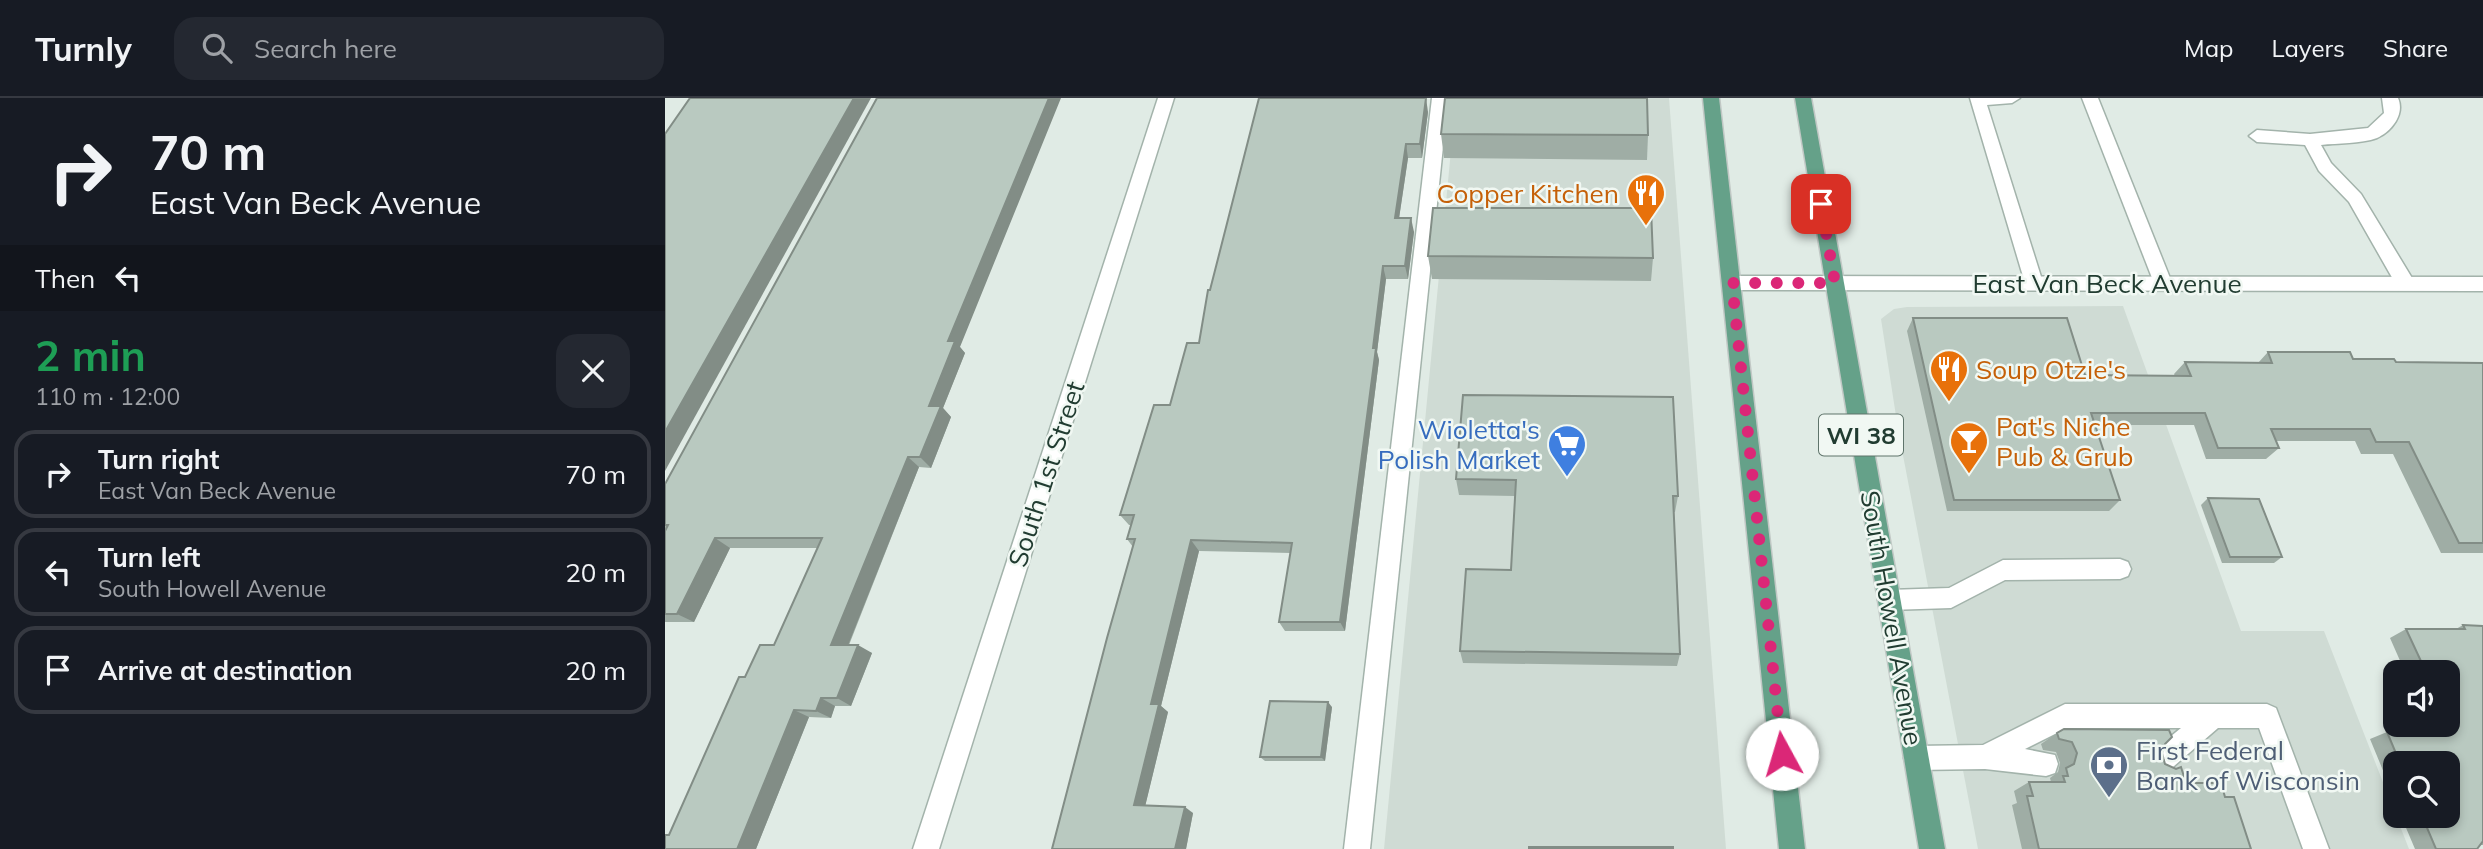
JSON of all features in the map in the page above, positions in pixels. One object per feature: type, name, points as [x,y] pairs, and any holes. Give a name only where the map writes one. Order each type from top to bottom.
[{"type":"main road","points":[[1711,98],[1792,849]]},
{"type":"main road","name":"South Howell Avenue","points":[[1803,98],[1932,849]]},
{"type":"street","name":"South 1st Street","points":[[926,849],[1165,98]]},
{"type":"street","points":[[1357,849],[1440,98]]},
{"type":"street","points":[[2012,98],[1977,100],[2034,283]]},
{"type":"street","points":[[2090,98],[2163,283]]},
{"type":"street","points":[[2257,136],[2310,140],[2373,133],[2392,115],[2393,105],[2390,98]]},
{"type":"street","points":[[2310,140],[2325,167],[2355,198],[2405,283]]},
{"type":"street","name":"East Van Beck Avenue","points":[[1732,283],[2483,284]]},
{"type":"street","points":[[1889,600],[1951,598],[2003,570],[2120,569]]},
{"type":"street","points":[[1985,757],[2065,716],[2267,716],[2316,849]]},
{"type":"street","points":[[2157,764],[2214,716]]},
{"type":"street","points":[[1916,758],[1985,757],[2046,764]]},
{"type":"shaded area","points":[[1456,98],[1669,98],[1726,849],[1384,849]]},
{"type":"shaded area","points":[[2123,306],[2241,631],[2324,631],[2383,782],[2383,828],[2401,828],[2409,849],[1978,849],[1898,429],[1881,319],[1894,309]]},
{"type":"building","points":[[690,98],[854,98],[665,432],[665,134]]},
{"type":"building","points":[[877,98],[1049,98],[948,341],[955,341],[929,406],[941,406],[920,457],[908,457],[831,645],[858,645],[837,698],[821,698],[816,711],[794,710],[738,847],[744,849],[665,849],[665,835],[669,835],[739,677],[745,677],[760,645],[774,645],[822,538],[715,538],[677,614],[665,614],[665,531],[668,525],[665,525],[665,484]]},
{"type":"building","points":[[1259,98],[1426,98],[1420,144],[1406,144],[1395,218],[1411,218],[1405,266],[1383,266],[1373,348],[1376,348],[1340,622],[1279,622],[1292,543],[1191,540],[1151,704],[1159,704],[1134,805],[1185,807],[1175,849],[1052,849],[1135,539],[1127,539],[1134,515],[1120,515],[1154,405],[1170,405],[1187,343],[1199,343],[1208,290]]},
{"type":"building","points":[[1445,98],[1647,98],[1648,135],[1441,134]]},
{"type":"building","points":[[1433,208],[1651,208],[1653,258],[1428,256]]},
{"type":"building","points":[[1913,318],[2067,318],[2085,375],[2191,376],[2185,362],[2272,363],[2268,352],[2350,352],[2353,359],[2483,363],[2483,543],[2459,543],[2409,442],[2376,442],[2370,429],[2271,429],[2279,448],[2218,448],[2205,413],[2091,413],[2120,500],[1954,500]]},
{"type":"building","points":[[1463,395],[1673,397],[1678,496],[1673,496],[1680,654],[1460,651],[1466,569],[1511,570],[1516,480],[1456,479]]},
{"type":"building","points":[[2208,498],[2259,499],[2282,557],[2230,557]]},
{"type":"building","points":[[2463,625],[2483,626],[2483,841],[2477,849],[2436,849],[2427,828],[2460,828],[2460,751],[2395,751],[2389,737],[2460,737],[2460,660],[2420,660],[2406,629],[2465,629]]},
{"type":"building","points":[[1270,701],[1328,702],[1321,757],[1260,757]]},
{"type":"building","name":"First Federal Bank of Wisconsin","points":[[2064,729],[2169,730],[2172,737],[2165,744],[2162,753],[2165,764],[2176,769],[2181,767],[2186,783],[2221,783],[2225,797],[2234,797],[2251,849],[2039,849],[2027,796],[2033,796],[2029,782],[2065,782],[2063,776],[2068,776],[2066,768],[2074,764],[2077,753],[2072,742],[2059,739],[2057,733]]},
{"type":"building","points":[[1673,847],[1673,849],[1529,849]]},
{"type":"place","name":"Copper Kitchen","points":[[1646,227]]},
{"type":"place","name":"Soup Otzie's","points":[[1949,403]]},
{"type":"place","name":"Pat's Niche Pub & Grub","points":[[1969,475]]},
{"type":"place","name":"Wioletta's Polish Market","points":[[1567,478]]},
{"type":"place","name":"First Federal Bank of Wisconsin","points":[[2109,799]]},
{"type":"route","points":[[1782,754],[1732,283],[1835,283],[1821,204]]}]
